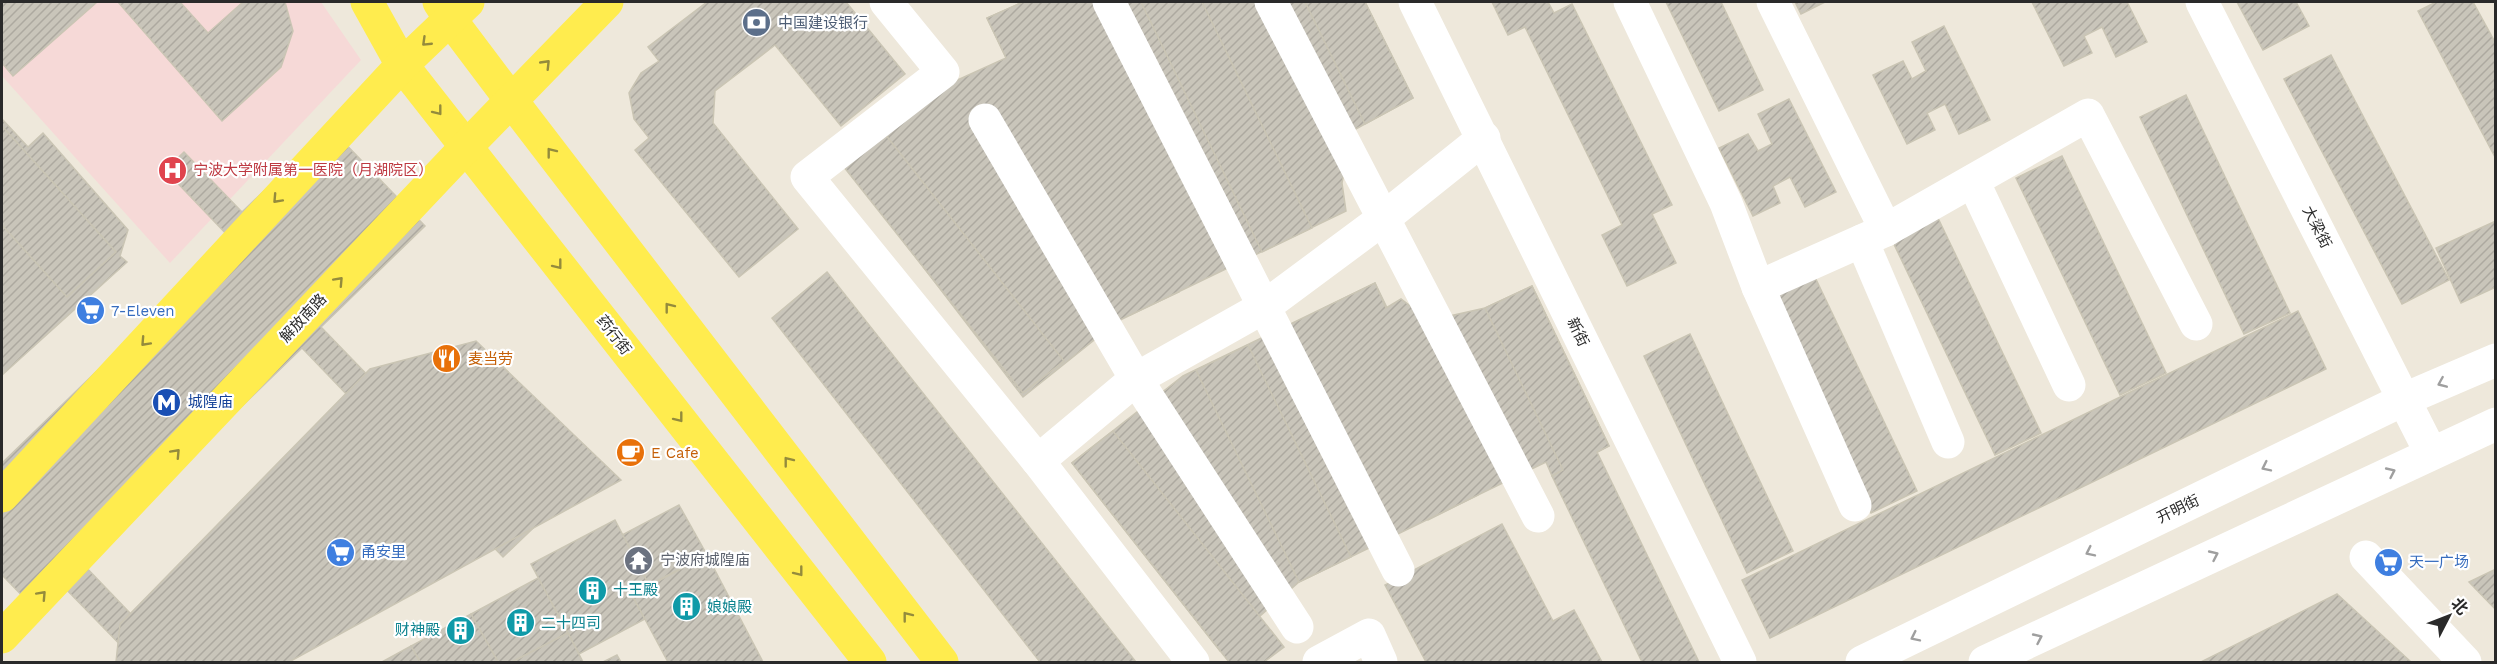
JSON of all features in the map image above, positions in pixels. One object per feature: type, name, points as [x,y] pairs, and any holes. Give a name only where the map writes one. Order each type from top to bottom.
[{"type":"main road","name":"药行街","points":[[367,2],[402,65],[870,663]]},
{"type":"main road","name":"解放南路","points":[[6,623],[607,2]]},
{"type":"main road","points":[[2,496],[402,65],[452,7],[511,100],[942,663]]},
{"type":"street","points":[[886,2],[943,72],[807,177],[1038,461],[1193,663]]},
{"type":"street","points":[[1109,2],[1398,570]]},
{"type":"street","points":[[1271,2],[1538,516]]},
{"type":"street","name":"新街","points":[[1415,2],[1484,138],[1740,663]]},
{"type":"street","points":[[1630,2],[1726,203],[1758,287],[1855,505]]},
{"type":"street","points":[[1773,2],[1874,236],[1948,442]]},
{"type":"street","name":"大梁街","points":[[2202,2],[2431,453]]},
{"type":"street","points":[[1758,287],[1874,236],[2088,115],[2196,324]]},
{"type":"street","points":[[986,120],[1136,379],[1298,627]]},
{"type":"street","points":[[1038,461],[1136,379],[1264,307],[1384,218],[1484,138]]},
{"type":"street","points":[[1973,181],[2069,385]]},
{"type":"street","name":"开明街","points":[[1862,663],[2405,399],[2496,360]]},
{"type":"street","points":[[1985,663],[2496,424]]},
{"type":"street","points":[[2366,557],[2465,663]]},
{"type":"street","points":[[1319,663],[1370,635],[1381,663]]},
{"type":"shaded area","name":"宁波大学附属第一医院（月湖院区）","points":[[2,2],[321,2],[361,60],[170,263],[2,76]]},
{"type":"building","points":[[2,2],[97,2],[13,76],[2,63]]},
{"type":"building","points":[[118,2],[180,2],[208,33],[243,2],[285,2],[293,31],[281,67],[222,121]]},
{"type":"building","points":[[707,2],[846,2],[905,74],[841,126],[775,45],[715,91],[713,123],[798,229],[739,277],[635,150],[649,138],[634,119],[629,93],[641,73],[659,61],[648,47]]},
{"type":"building","points":[[1023,2],[1039,2],[1179,292],[1130,315],[987,18]]},
{"type":"building","points":[[1023,2],[1365,2],[1413,98],[1352,131],[1342,183],[1346,211],[1118,321],[1023,397],[842,161],[929,93],[1006,58],[987,18]]},
{"type":"building","points":[[1141,2],[1202,2],[1312,228],[1262,252]]},
{"type":"building","points":[[1305,2],[1365,2],[1413,98],[1365,124]]},
{"type":"building","points":[[1492,2],[1548,2],[1554,13],[1572,4],[1672,205],[1652,214],[1676,263],[1627,286],[1602,235],[1622,225],[1525,27],[1508,35]]},
{"type":"building","points":[[1666,2],[1721,2],[1763,90],[1719,111]]},
{"type":"building","points":[[1795,2],[1825,2],[1801,14]]},
{"type":"building","points":[[2032,2],[2127,2],[2147,42],[2116,57],[2102,27],[2084,36],[2092,53],[2064,66]]},
{"type":"building","points":[[2237,2],[2296,2],[2309,26],[2263,50]]},
{"type":"building","points":[[2436,2],[2473,2],[2496,44],[2496,159],[2418,11]]},
{"type":"building","points":[[1944,26],[1990,120],[1959,134],[1945,104],[1927,113],[1935,130],[1907,144],[1873,75],[1903,61],[1912,79],[1926,71],[1912,42]]},
{"type":"building","points":[[2331,55],[2449,280],[2402,304],[2284,79]]},
{"type":"building","points":[[2186,95],[2290,313],[2244,334],[2140,117]]},
{"type":"building","points":[[1789,99],[1836,192],[1805,207],[1790,177],[1773,186],[1780,203],[1753,216],[1719,148],[1748,134],[1758,151],[1772,144],[1758,114]]},
{"type":"building","points":[[2,119],[28,147],[43,133],[128,230],[120,256],[127,262],[2,375]]},
{"type":"building","points":[[2,126],[116,252],[67,297],[2,225]]},
{"type":"building","points":[[330,128],[425,226],[321,327],[498,510],[549,461],[575,488],[503,557],[302,348],[81,562],[177,662],[137,662],[61,584],[35,609],[2,575],[2,463],[232,240],[165,170],[184,152],[242,212]]},
{"type":"building","points":[[881,129],[1064,361],[1023,393],[840,162]]},
{"type":"building","points":[[2062,156],[2166,373],[2120,395],[2016,178]]},
{"type":"building","points":[[1937,216],[2041,433],[1995,455],[1891,238]]},
{"type":"building","points":[[2496,221],[2496,287],[2461,303],[2436,248]]},
{"type":"building","points":[[827,272],[1136,662],[1040,662],[772,318]]},
{"type":"building","points":[[1813,273],[1917,491],[1871,513],[1768,296]]},
{"type":"building","points":[[1375,283],[1478,495],[1428,520],[1324,308]]},
{"type":"building","points":[[1375,283],[1386,308],[1401,299],[1417,311],[1445,317],[1485,308],[1532,286],[1609,446],[1552,476],[1546,462],[1299,582],[1220,651],[1072,463],[1183,376]]},
{"type":"building","points":[[1532,286],[1609,446],[1597,452],[1699,662],[1642,662],[1552,476],[1563,470],[1485,308]]},
{"type":"building","points":[[2298,311],[2326,369],[1770,638],[1742,580]]},
{"type":"building","points":[[1690,334],[1793,551],[1747,573],[1644,356]]},
{"type":"building","name":"甬安里","points":[[476,341],[621,480],[289,662],[116,662],[120,624],[370,369]]},
{"type":"building","points":[[1248,345],[1351,557],[1299,582],[1196,370]]},
{"type":"building","points":[[1113,431],[1284,647],[1264,662],[1229,662],[1072,463]]},
{"type":"building","points":[[679,505],[707,555],[649,585],[622,535]]},
{"type":"building","name":"十王殿","points":[[615,520],[649,585],[632,595],[645,619],[579,654],[531,564]]},
{"type":"building","points":[[1502,524],[1553,621],[1574,610],[1602,662],[1426,662],[1385,585]]},
{"type":"building","name":"娘娘殿","points":[[707,555],[763,662],[668,662],[632,595]]},
{"type":"building","points":[[2496,569],[2496,610],[2469,582]]},
{"type":"building","name":"二十四司","points":[[538,578],[568,633],[512,662],[498,662],[471,614]]},
{"type":"building","points":[[2337,594],[2411,662],[2201,662]]},
{"type":"building","name":"财神殿","points":[[471,614],[498,662],[420,662],[411,646]]},
{"type":"building","points":[[568,633],[583,662],[512,662]]},
{"type":"building","points":[[411,646],[420,662],[382,662]]},
{"type":"building","points":[[617,655],[621,662],[603,662]]},
{"type":"place","name":"中国建设银行","points":[[757,23]]},
{"type":"place","name":"宁波大学附属第一医院（月湖院区）","points":[[172,170]]},
{"type":"place","name":"7-Eleven","points":[[90,311]]},
{"type":"place","name":"麦当劳","points":[[447,359]]},
{"type":"place","name":"城隍庙","points":[[167,402]]},
{"type":"place","name":"E Cafe","points":[[630,453]]},
{"type":"place","name":"甬安里","points":[[340,552]]},
{"type":"place","name":"宁波府城隍庙","points":[[639,560]]},
{"type":"place","name":"天一广场","points":[[2388,562]]},
{"type":"place","name":"十王殿","points":[[592,590]]},
{"type":"place","name":"娘娘殿","points":[[686,607]]},
{"type":"place","name":"二十四司","points":[[520,623]]},
{"type":"place","name":"财神殿","points":[[461,630]]}]
